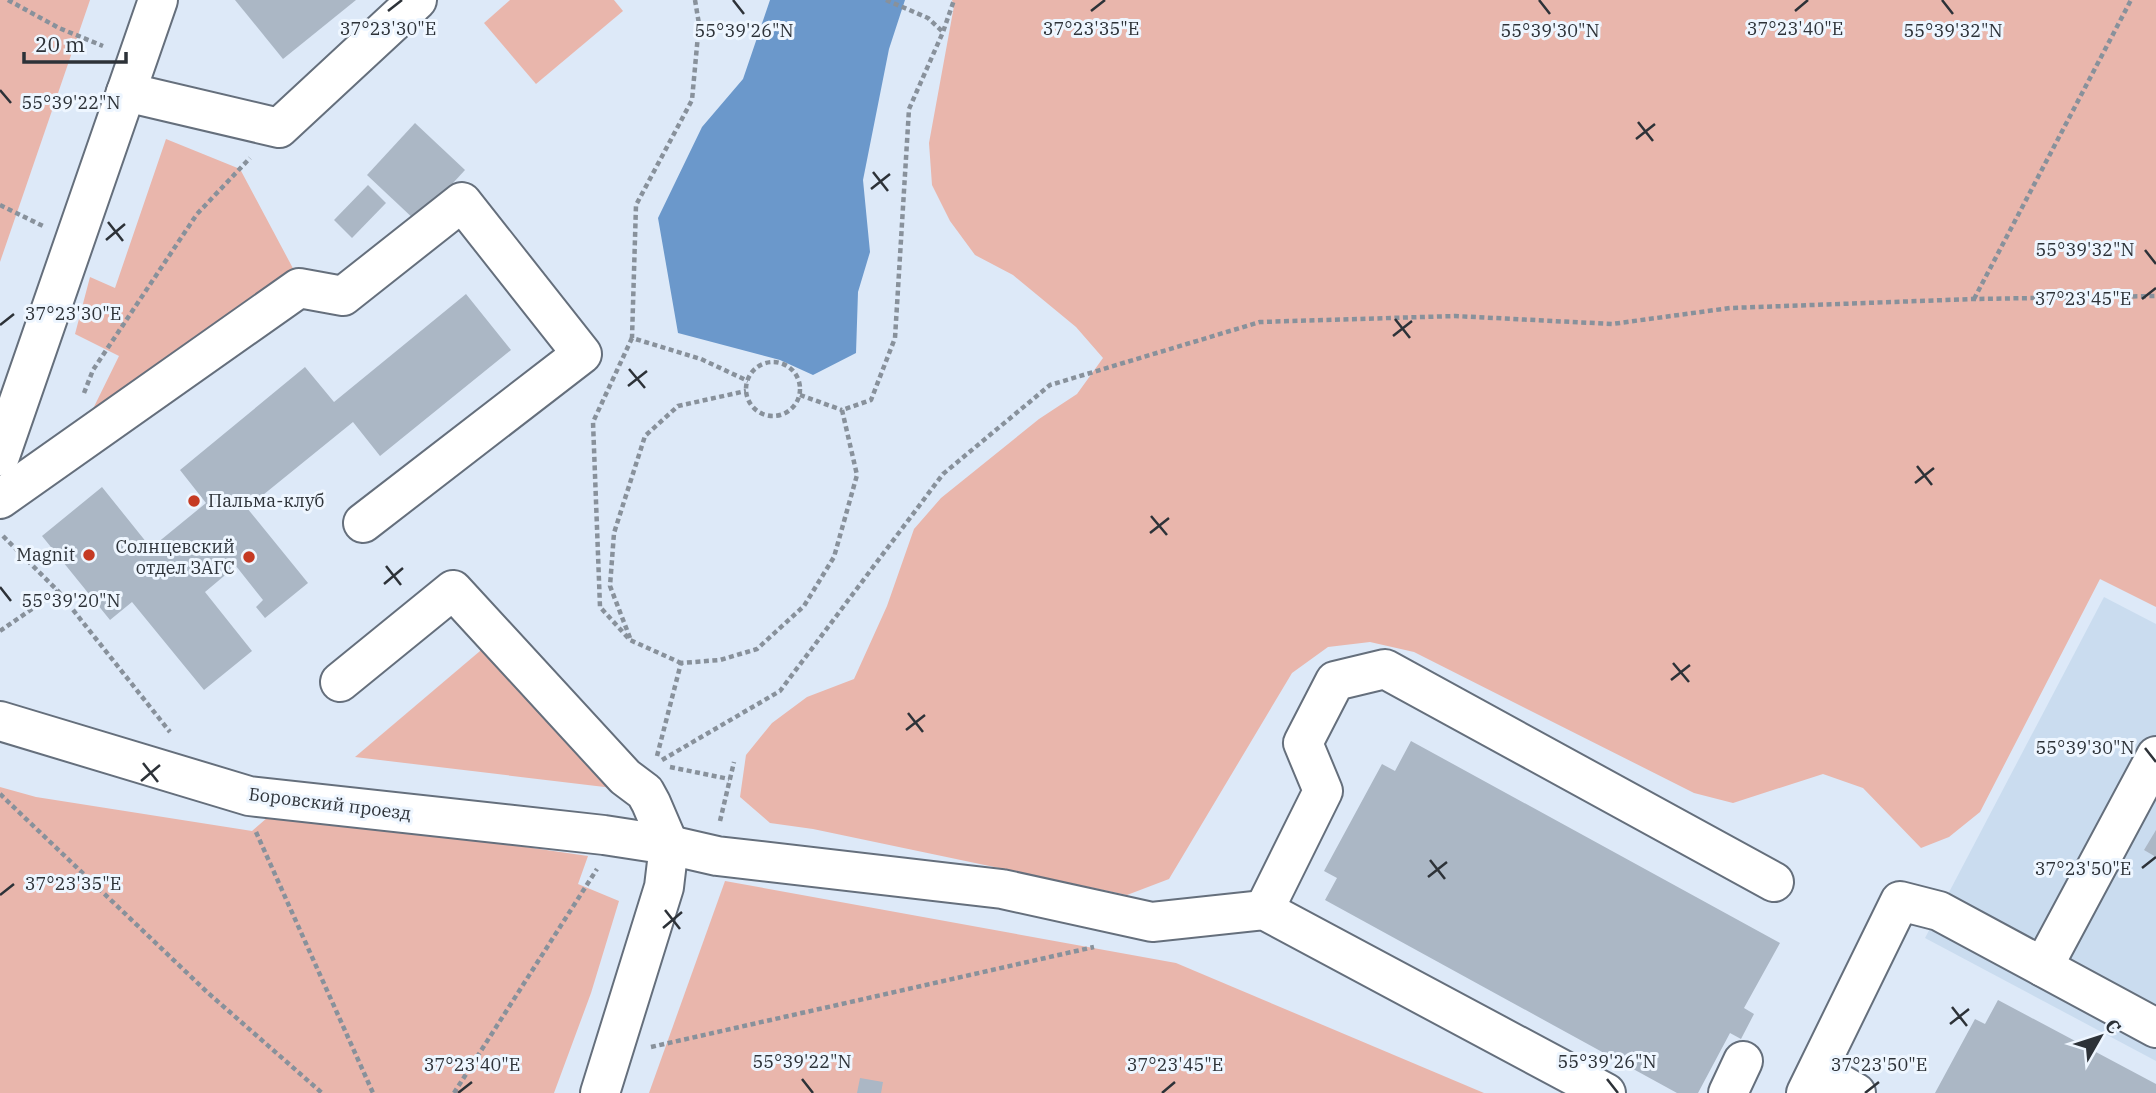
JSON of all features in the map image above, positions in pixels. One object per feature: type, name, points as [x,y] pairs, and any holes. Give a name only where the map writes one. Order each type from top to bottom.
[{"type":"street","points":[[0,456],[158,0]]},
{"type":"street","points":[[126,92],[279,128],[417,0]]},
{"type":"street","points":[[0,499],[299,288],[343,296],[462,202],[582,354],[363,523]]},
{"type":"street","points":[[340,682],[453,590],[625,777],[645,792],[669,845],[664,887],[600,1093]]},
{"type":"street","points":[[1606,1093],[1264,910],[1323,791],[1303,743],[1335,681],[1385,669],[1773,883]]},
{"type":"street","name":"Боровский проезд","points":[[0,721],[249,796],[604,835],[717,856],[1002,889],[1152,922],[1264,910]]},
{"type":"street","points":[[2043,967],[2156,756]]},
{"type":"street","points":[[1856,1093],[1812,1082],[1900,901],[1939,911],[2156,1028]]},
{"type":"path","points":[[8,0],[59,28],[98,44]]},
{"type":"path","points":[[695,0],[699,24],[692,100],[636,205],[632,338],[593,422],[600,607],[630,640],[681,663],[720,660],[757,649],[804,606],[834,557],[857,475],[842,410]]},
{"type":"path","points":[[886,0],[928,18],[943,32]]},
{"type":"path","points":[[800,395],[842,410],[872,400],[895,338],[909,109],[954,0]]},
{"type":"path","points":[[1974,299],[2131,0]]},
{"type":"path","points":[[84,395],[93,370],[197,214],[279,128]]},
{"type":"path","points":[[0,205],[46,227]]},
{"type":"path","points":[[656,764],[780,691],[943,474],[1051,385],[1260,322],[1455,316],[1612,324],[1730,308],[1974,299],[2156,296]]},
{"type":"path","points":[[632,338],[701,359],[748,380]]},
{"type":"path","points":[[766,363],[782,363],[794,372],[800,384],[800,395],[794,408],[781,416],[763,415],[749,402],[746,391],[748,380],[754,370],[766,363]]},
{"type":"path","points":[[630,640],[610,586],[614,533],[645,436],[678,406],[746,391]]},
{"type":"path","points":[[0,532],[58,591],[170,732]]},
{"type":"path","points":[[0,631],[58,591]]},
{"type":"path","points":[[656,764],[681,663]]},
{"type":"path","points":[[719,824],[734,762]]},
{"type":"path","points":[[656,764],[729,779]]},
{"type":"path","points":[[0,794],[207,992],[322,1093]]},
{"type":"path","points":[[251,821],[373,1093]]},
{"type":"path","points":[[454,1093],[597,869]]},
{"type":"path","points":[[647,1048],[1102,946]]},
{"type":"shaded area","points":[[0,0],[90,0],[0,262]]},
{"type":"shaded area","points":[[510,0],[614,0],[623,11],[536,84],[484,23]]},
{"type":"shaded area","points":[[952,0],[2156,0],[2156,607],[2100,579],[1980,812],[1949,837],[1921,848],[1863,788],[1823,774],[1733,803],[1694,793],[1414,652],[1370,642],[1328,647],[1292,673],[1169,879],[1127,895],[813,829],[770,823],[740,797],[746,755],[772,723],[807,697],[854,679],[887,606],[914,529],[941,498],[1039,419],[1077,394],[1103,358],[1076,327],[1013,275],[975,255],[950,221],[932,185],[929,143],[954,6]]},
{"type":"shaded area","points":[[166,139],[240,169],[296,274],[87,421],[119,356],[75,334],[90,277],[115,288]]},
{"type":"shaded area","points":[[2104,597],[2156,624],[2156,1061],[1925,938]]},
{"type":"shaded area","points":[[493,640],[613,788],[355,757]]},
{"type":"shaded area","points":[[0,787],[36,797],[252,831],[275,811],[588,856],[578,884],[619,901],[591,993],[554,1093],[0,1093]]},
{"type":"shaded area","points":[[725,881],[1176,963],[1484,1093],[649,1093]]},
{"type":"water","points":[[770,0],[905,0],[889,49],[863,180],[870,252],[858,292],[856,353],[813,375],[780,360],[678,333],[658,218],[702,127],[743,79]]},
{"type":"building","points":[[235,0],[356,0],[283,59]]},
{"type":"building","points":[[415,123],[465,170],[417,222],[367,175]]},
{"type":"building","points":[[368,185],[386,203],[352,238],[334,220]]},
{"type":"building","points":[[466,294],[511,350],[380,456],[353,422],[247,508],[308,583],[265,618],[256,607],[263,600],[236,566],[205,592],[252,651],[204,690],[132,602],[110,620],[42,536],[102,487],[151,548],[206,503],[180,470],[305,367],[334,402]]},
{"type":"building","points":[[1411,741],[1780,943],[1744,1008],[1754,1014],[1741,1039],[1730,1033],[1698,1093],[1677,1093],[1325,900],[1337,878],[1324,871],[1382,764],[1395,771]]},
{"type":"building","points":[[2156,830],[2156,857],[2144,850]]},
{"type":"building","points":[[1998,1000],[2156,1084],[2156,1093],[1935,1093],[1975,1019],[1985,1024]]},
{"type":"building","points":[[860,1078],[883,1082],[881,1093],[857,1093]]},
{"type":"place","name":"Пальма-клуб","points":[[194,501]]},
{"type":"place","name":"Magnit","points":[[89,555]]},
{"type":"place","name":"Солнцевский отдел ЗАГС","points":[[249,557]]}]
